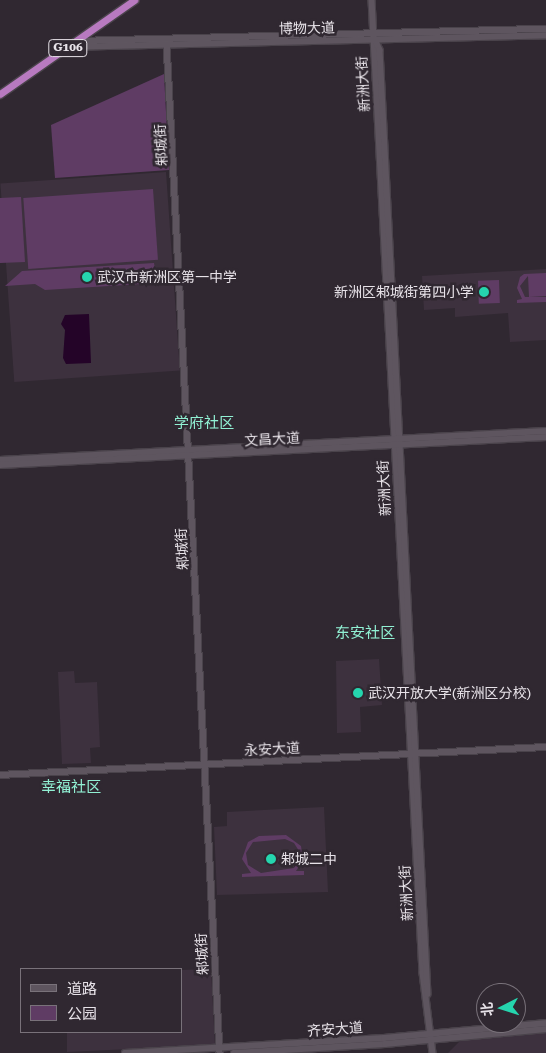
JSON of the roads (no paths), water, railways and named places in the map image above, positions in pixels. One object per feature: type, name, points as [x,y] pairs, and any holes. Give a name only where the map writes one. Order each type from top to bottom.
[{"type":"highway","name":"G106","points":[[0,94],[70,47],[134,0]]},
{"type":"main road","name":"新洲大街","points":[[372,0],[375,36],[380,50],[411,754],[423,973],[433,1053]]},
{"type":"main road","name":"博物大道","points":[[70,47],[546,29]]},
{"type":"main road","name":"博物大道","points":[[78,41],[546,35]]},
{"type":"main road","name":"邾城街","points":[[167,44],[220,1050]]},
{"type":"main road","name":"文昌大道","points":[[398,442],[546,431]]},
{"type":"main road","name":"文昌大道","points":[[0,466],[190,453],[398,442],[546,437]]},
{"type":"main road","name":"新洲大街","points":[[398,442],[430,973],[428,1003]]},
{"type":"main road","name":"文昌大道","points":[[0,460],[190,453]]},
{"type":"main road","name":"永安大道","points":[[0,775],[546,748]]},
{"type":"main road","name":"齐安大道","points":[[125,1053],[220,1050],[431,1038],[546,1023]]},
{"type":"main road","name":"齐安大道","points":[[234,1053],[546,1029]]},
{"type":"place","name":"武汉市新洲区第一中学","points":[[87,277]]},
{"type":"place","name":"新洲区邾城街第四小学","points":[[484,292]]},
{"type":"place","name":"武汉开放大学(新洲区分校)","points":[[358,693]]},
{"type":"place","name":"邾城二中","points":[[271,859]]},
{"type":"district","name":"学府社区","points":[[204,424]]},
{"type":"district","name":"东安社区","points":[[365,634]]},
{"type":"district","name":"幸福社区","points":[[71,788]]}]
